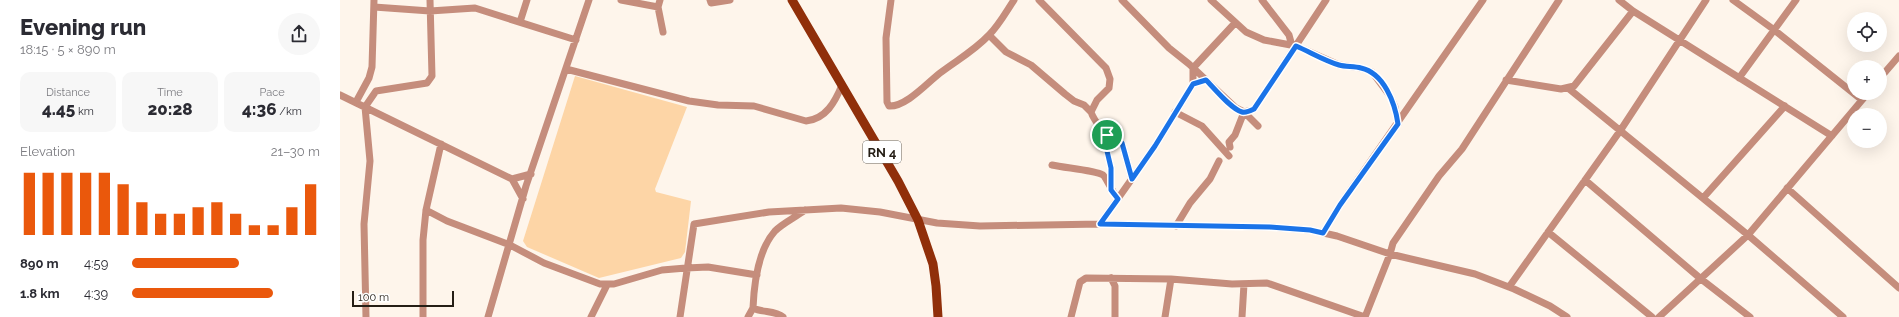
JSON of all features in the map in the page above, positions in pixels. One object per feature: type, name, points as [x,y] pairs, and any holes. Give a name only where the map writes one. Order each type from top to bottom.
[{"type":"main road","name":"RN 4","points":[[792,0],[898,181],[918,220],[933,264],[938,317]]},
{"type":"street","points":[[366,317],[364,224],[370,161],[365,107],[376,91],[427,83],[430,81],[432,76],[430,0]]},
{"type":"street","points":[[475,0],[475,8]]},
{"type":"street","points":[[520,22],[527,0]]},
{"type":"street","points":[[488,317],[523,199],[589,0]]},
{"type":"street","points":[[621,0],[659,3],[663,32]]},
{"type":"street","points":[[710,0],[711,3],[730,0]]},
{"type":"street","points":[[891,0],[886,38],[887,102],[889,106],[895,106],[920,90],[940,73],[972,52],[989,35],[1014,0]]},
{"type":"street","points":[[1039,0],[1106,68],[1109,73],[1109,88],[1096,100],[1091,112]]},
{"type":"street","points":[[1122,0],[1169,48],[1236,108],[1244,112],[1258,126]]},
{"type":"street","points":[[1210,0],[1246,32],[1264,40],[1294,46],[1338,65],[1361,68],[1372,72],[1390,96],[1395,107],[1398,124]]},
{"type":"street","points":[[1262,0],[1289,35],[1294,46]]},
{"type":"street","points":[[1244,112],[1254,109],[1294,46],[1326,0]]},
{"type":"street","points":[[1323,233],[1340,205],[1398,124],[1483,0]]},
{"type":"street","points":[[1071,317],[1082,280],[1086,278],[1111,278],[1171,279],[1244,284],[1267,283],[1365,317],[1393,243],[1439,176],[1462,149],[1506,80],[1545,23],[1558,0]]},
{"type":"street","points":[[1619,0],[1632,11],[1832,136]]},
{"type":"street","points":[[1509,287],[1620,131],[1706,0]]},
{"type":"street","points":[[1733,0],[1773,29],[1847,88]]},
{"type":"street","points":[[1739,78],[1773,29],[1796,0]]},
{"type":"street","points":[[356,102],[369,78],[372,67],[374,4],[430,11],[475,8],[576,40]]},
{"type":"street","points":[[1506,80],[1561,89],[1574,86],[1632,11]]},
{"type":"street","points":[[1100,224],[1132,179],[1193,84],[1193,68],[1235,23]]},
{"type":"street","points":[[989,35],[1006,52],[1031,65],[1074,101],[1084,104],[1091,112],[1094,120],[1107,135],[1112,145],[1107,151],[1111,168],[1111,190]]},
{"type":"street","points":[[1887,70],[1899,56]]},
{"type":"street","points":[[566,69],[670,98],[718,106],[754,106],[806,121],[814,120],[831,106],[842,85]]},
{"type":"street","points":[[1193,84],[1206,80]]},
{"type":"street","points":[[1568,88],[1748,235],[1843,317]]},
{"type":"street","points":[[340,95],[512,179],[523,199]]},
{"type":"street","points":[[1659,317],[1748,235],[1862,100]]},
{"type":"street","points":[[1703,198],[1785,106]]},
{"type":"street","points":[[1395,107],[1407,110]]},
{"type":"street","points":[[1175,112],[1202,126],[1229,156]]},
{"type":"street","points":[[1230,147],[1229,142],[1235,135],[1244,112]]},
{"type":"street","points":[[1107,135],[1113,135],[1122,143],[1132,179]]},
{"type":"street","points":[[423,317],[423,240],[426,210],[441,144]]},
{"type":"street","points":[[1176,226],[1190,203],[1210,179],[1219,161]]},
{"type":"street","points":[[1052,165],[1067,169],[1093,171],[1104,175],[1111,190],[1118,199]]},
{"type":"street","points":[[512,179],[531,174]]},
{"type":"street","points":[[1585,180],[1701,279],[1750,317]]},
{"type":"street","points":[[1787,188],[1899,288]]},
{"type":"street","points":[[680,317],[686,268],[694,224],[769,212],[841,208],[880,212],[918,220],[980,226],[1100,224],[1270,227],[1310,230],[1390,254],[1475,274],[1509,287],[1550,306],[1567,317]]},
{"type":"street","points":[[426,210],[447,222],[510,245],[544,263],[600,284],[608,285],[662,270],[686,268],[708,267],[756,275]]},
{"type":"street","points":[[748,317],[753,308],[756,275],[768,240],[776,230],[806,210]]},
{"type":"street","points":[[1548,232],[1652,317]]},
{"type":"street","points":[[1111,278],[1115,286],[1115,317]]},
{"type":"street","points":[[1165,317],[1171,279]]},
{"type":"street","points":[[1242,317],[1244,284]]},
{"type":"street","points":[[591,317],[608,285]]},
{"type":"street","points":[[753,308],[778,313],[783,317]]},
{"type":"shaded area","points":[[575,76],[687,107],[655,189],[656,192],[691,201],[685,252],[681,258],[599,278],[527,247],[523,241]]},
{"type":"route","points":[[1296,46],[1338,65],[1361,68],[1372,72],[1390,96],[1395,107],[1398,124],[1340,205],[1323,233],[1310,230],[1270,227],[1100,224],[1118,199],[1111,190],[1111,168],[1107,151],[1112,145],[1107,135],[1113,135],[1122,143],[1127,155],[1132,179],[1155,146],[1193,84],[1206,80],[1241,112],[1250,111],[1254,109],[1296,46]]}]
